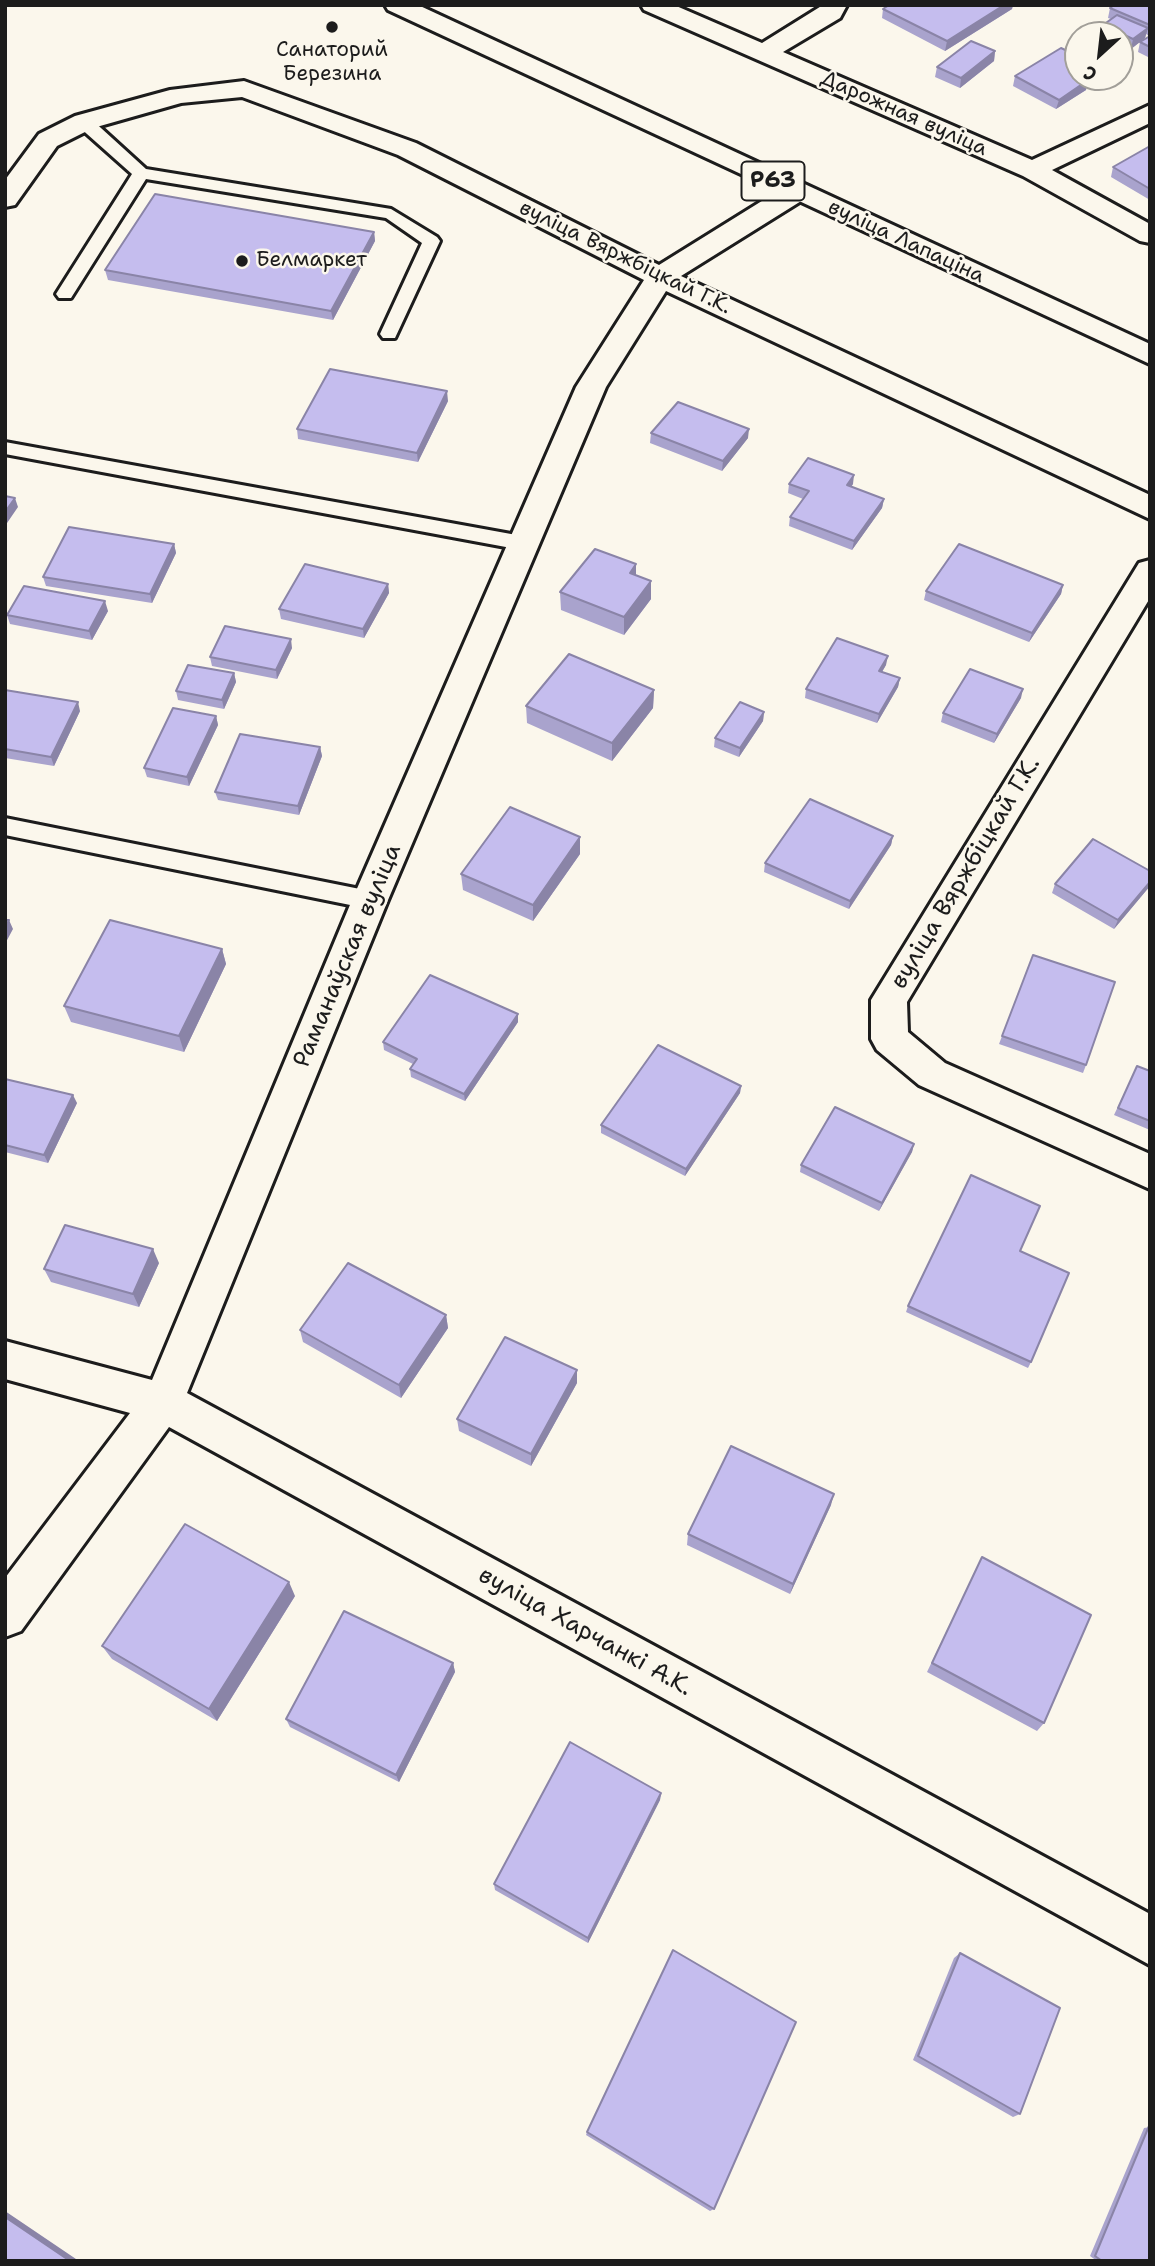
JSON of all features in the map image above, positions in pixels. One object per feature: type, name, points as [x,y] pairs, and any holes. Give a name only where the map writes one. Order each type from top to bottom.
[{"type":"street","name":"вуліца Лапаціна","points":[[397,5],[1150,355]]},
{"type":"street","name":"Дарожная вуліца","points":[[653,5],[1032,170],[1150,235]]},
{"type":"street","points":[[766,52],[831,13],[835,5]]},
{"type":"street","name":"вуліца Вяржбіцкай Г.К.","points":[[5,199],[48,140],[84,122],[179,95],[244,89],[407,149],[660,277],[1150,508]]},
{"type":"street","points":[[1032,170],[1150,113]]},
{"type":"street","points":[[660,277],[796,191]]},
{"type":"street","name":"Раманаўская вуліца","points":[[5,1615],[163,1402],[370,900],[522,543],[591,387],[660,277]]},
{"type":"street","name":"вуліца Вяржбіцкай Г.К.","points":[[1150,571],[889,1000],[890,1039],[932,1074],[1150,1172]]},
{"type":"street","name":"вуліца Харчанкі А.К.","points":[[5,1360],[163,1402],[1150,1941]]},
{"type":"lane","points":[[84,122],[141,173],[391,214],[431,241],[389,334]]},
{"type":"lane","points":[[65,294],[141,173]]},
{"type":"lane","points":[[5,448],[522,543]]},
{"type":"lane","points":[[5,826],[370,900]]},
{"type":"building","points":[[889,5],[1004,5],[947,41],[883,9]]},
{"type":"building","points":[[1114,5],[1150,5],[1150,25],[1110,8]]},
{"type":"building","points":[[1117,15],[1131,21],[1109,21]]},
{"type":"building","points":[[1134,22],[1148,28],[1134,38]]},
{"type":"building","points":[[1150,36],[1150,47],[1140,42]]},
{"type":"building","points":[[971,41],[995,51],[961,78],[937,67]]},
{"type":"building","points":[[1061,48],[1064,49],[1064,91],[1072,91],[1059,100],[1015,76]]},
{"type":"building","points":[[1150,146],[1150,189],[1113,167]]},
{"type":"building","name":"Белмаркет","points":[[155,194],[374,232],[331,311],[105,270]]},
{"type":"building","points":[[330,369],[447,391],[417,453],[297,429]]},
{"type":"building","points":[[678,402],[749,429],[723,461],[651,433]]},
{"type":"building","points":[[808,458],[854,475],[847,485],[884,499],[854,541],[790,517],[809,491],[789,484]]},
{"type":"building","points":[[5,496],[15,498],[5,512]]},
{"type":"building","points":[[69,527],[174,544],[150,594],[43,577]]},
{"type":"building","points":[[959,544],[1063,585],[1032,633],[926,591]]},
{"type":"building","points":[[595,549],[636,564],[630,573],[651,581],[624,617],[560,592]]},
{"type":"building","points":[[305,564],[388,584],[363,629],[279,609]]},
{"type":"building","points":[[24,586],[105,601],[89,631],[7,615]]},
{"type":"building","points":[[225,626],[291,639],[276,670],[210,657]]},
{"type":"building","points":[[837,638],[888,656],[879,671],[900,678],[879,714],[806,689]]},
{"type":"building","points":[[569,654],[654,690],[612,743],[526,706]]},
{"type":"building","points":[[188,665],[234,673],[222,700],[176,691]]},
{"type":"building","points":[[970,669],[1023,689],[997,734],[943,713]]},
{"type":"building","points":[[5,690],[78,702],[51,757],[5,749]]},
{"type":"building","points":[[740,702],[764,712],[740,748],[715,738]]},
{"type":"building","points":[[173,708],[216,716],[187,777],[144,768]]},
{"type":"building","points":[[240,734],[320,747],[298,806],[215,792]]},
{"type":"building","points":[[810,799],[893,836],[850,901],[765,863]]},
{"type":"building","points":[[510,807],[580,837],[533,905],[461,874]]},
{"type":"building","points":[[1093,839],[1150,871],[1150,882],[1118,920],[1055,884]]},
{"type":"building","points":[[110,920],[222,949],[179,1036],[64,1006]]},
{"type":"building","points":[[1033,955],[1115,982],[1086,1065],[1002,1036]]},
{"type":"building","points":[[430,975],[518,1014],[464,1094],[410,1069],[417,1059],[383,1042]]},
{"type":"building","points":[[658,1045],[741,1086],[686,1169],[601,1125]]},
{"type":"building","points":[[1137,1066],[1150,1071],[1150,1121],[1118,1108]]},
{"type":"building","points":[[5,1079],[73,1095],[44,1155],[5,1145]]},
{"type":"building","points":[[835,1107],[914,1144],[882,1203],[801,1165]]},
{"type":"building","points":[[971,1175],[1040,1206],[1020,1251],[1069,1273],[1031,1362],[908,1306]]},
{"type":"building","points":[[65,1225],[153,1249],[133,1294],[44,1269]]},
{"type":"building","points":[[348,1263],[446,1315],[399,1385],[300,1330]]},
{"type":"building","points":[[505,1337],[577,1370],[531,1454],[457,1419]]},
{"type":"building","points":[[731,1446],[834,1494],[793,1584],[688,1534]]},
{"type":"building","points":[[185,1524],[289,1582],[209,1709],[102,1646]]},
{"type":"building","points":[[982,1557],[1091,1615],[1044,1723],[932,1663]]},
{"type":"building","points":[[344,1611],[453,1663],[396,1775],[286,1719]]},
{"type":"building","points":[[570,1742],[661,1793],[588,1938],[494,1884]]},
{"type":"building","points":[[673,1950],[796,2022],[714,2209],[587,2132]]},
{"type":"building","points":[[960,1953],[1060,2008],[1020,2114],[918,2056]]},
{"type":"building","points":[[1149,2126],[1150,2261],[1102,2261],[1095,2256]]},
{"type":"building","points":[[5,2217],[67,2259],[66,2261],[5,2261]]},
{"type":"place","name":"Санаторий Березина","points":[[332,27]]},
{"type":"place","name":"Белмаркет","points":[[242,261]]}]
